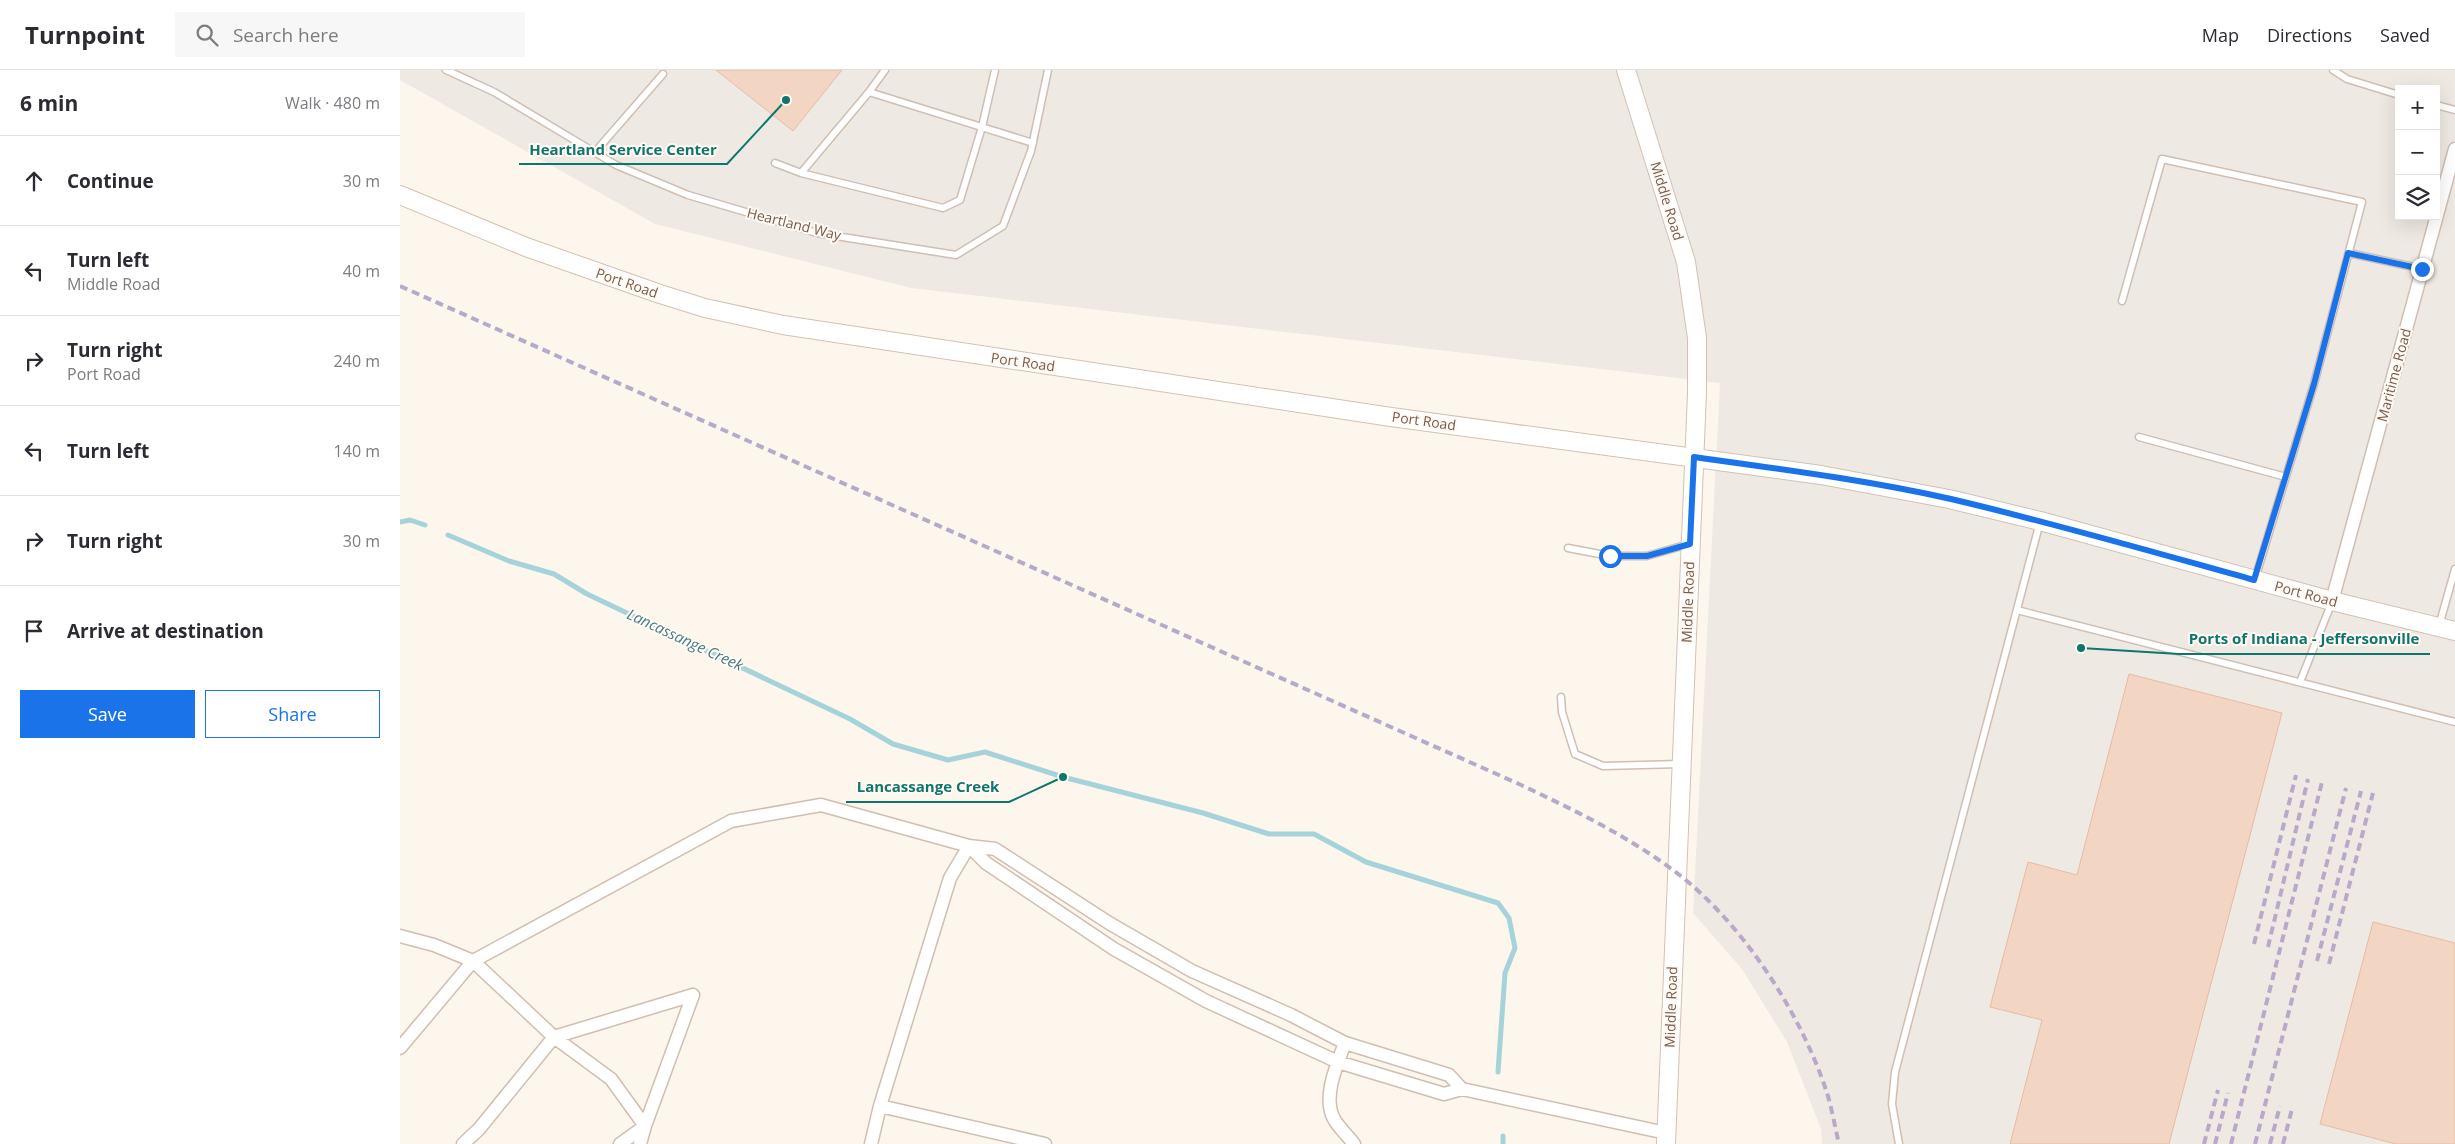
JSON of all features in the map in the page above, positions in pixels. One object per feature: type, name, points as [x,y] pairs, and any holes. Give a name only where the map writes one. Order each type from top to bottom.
[{"type":"main road","name":"Middle Road","points":[[1626,70],[1686,262],[1691,288],[1698,363],[1666,1139]]},
{"type":"main road","name":"Port Road","points":[[400,195],[526,247],[660,294],[706,308],[784,325],[1392,417],[1830,476],[1949,499],[2040,521],[2332,601],[2447,629]]},
{"type":"street","name":"Maritime Road","points":[[2332,601],[2454,156]]},
{"type":"street","points":[[400,1048],[473,961],[731,821],[821,805],[969,846],[995,850],[1109,923],[1192,971],[1291,1015],[1345,1043],[1449,1075],[1462,1089]]},
{"type":"street","points":[[969,846],[986,863],[1114,949],[1206,1001],[1338,1062],[1444,1094],[1462,1089],[1666,1139]]},
{"type":"street","points":[[871,1144],[880,1106],[950,878],[969,846]]},
{"type":"street","points":[[400,936],[434,945],[473,961],[554,1037],[610,1079],[644,1126]]},
{"type":"street","points":[[463,1144],[479,1129],[554,1037],[693,995],[644,1126],[640,1144]]},
{"type":"street","points":[[1345,1043],[1338,1062],[1329,1103],[1334,1118],[1354,1144]]},
{"type":"street","points":[[880,1106],[1045,1144]]},
{"type":"street","points":[[620,1144],[644,1126]]},
{"type":"lane","name":"Heartland Way","points":[[446,70],[494,92],[616,165],[688,195],[817,233],[956,255],[1003,226],[1033,143],[1048,70]]},
{"type":"lane","points":[[801,173],[885,70]]},
{"type":"lane","points":[[775,163],[801,173],[943,208],[960,200],[982,127],[995,70]]},
{"type":"lane","points":[[2333,70],[2347,79],[2395,94]]},
{"type":"lane","points":[[595,152],[663,74]]},
{"type":"lane","points":[[868,92],[1033,143]]},
{"type":"lane","points":[[2440,106],[2455,110]]},
{"type":"lane","points":[[2122,301],[2162,159],[2362,202],[2314,384],[2254,580]]},
{"type":"lane","points":[[2348,253],[2422,269]]},
{"type":"lane","points":[[2139,437],[2286,476]]},
{"type":"lane","points":[[1899,1144],[1892,1104],[1896,1072],[2040,521]]},
{"type":"lane","points":[[1568,548],[1610,556],[1647,556],[1690,544]]},
{"type":"lane","points":[[2447,629],[2455,569]]},
{"type":"lane","points":[[2300,682],[2332,601]]},
{"type":"lane","points":[[2017,610],[2455,722]]},
{"type":"lane","points":[[1561,697],[1562,712],[1575,754],[1603,766],[1681,764]]},
{"type":"shaded area","points":[[400,70],[2455,70],[2455,1144],[1822,1144],[1821,1129],[1787,1042],[1742,969],[1693,913],[1720,383],[911,288],[655,224],[400,80]]},
{"type":"building","points":[[716,70],[842,70],[793,131]]},
{"type":"building","points":[[2129,674],[2282,713],[2169,1144],[2010,1144],[2042,1020],[1990,1007],[2028,862],[2077,875]]},
{"type":"building","points":[[2373,922],[2455,943],[2455,1144],[2396,1144],[2320,1124]]},
{"type":"waterway","name":"Lancassange Creek","points":[[400,522],[410,520],[425,525]]},
{"type":"waterway","name":"Lancassange Creek","points":[[448,535],[509,561],[554,574],[587,594],[850,719],[893,744],[948,760],[985,752],[1063,777],[1203,813],[1269,834],[1314,834],[1366,862],[1498,903],[1509,918],[1515,948],[1505,973],[1498,1072]]},
{"type":"waterway","name":"Lancassange Creek","points":[[1503,1136],[1503,1144]]},
{"type":"railway","points":[[400,286],[1519,784],[1620,835],[1677,873],[1701,894],[1725,918],[1767,972],[1786,1002],[1816,1063],[1829,1099],[1839,1144]]},
{"type":"railway","points":[[2254,944],[2296,775]]},
{"type":"railway","points":[[2268,947],[2308,779]]},
{"type":"railway","points":[[2231,1144],[2322,782]]},
{"type":"railway","points":[[2255,1144],[2346,788]]},
{"type":"railway","points":[[2317,961],[2361,791]]},
{"type":"railway","points":[[2329,964],[2373,793]]},
{"type":"railway","points":[[2204,1144],[2218,1090]]},
{"type":"railway","points":[[2215,1144],[2228,1093]]},
{"type":"railway","points":[[2270,1144],[2280,1106]]},
{"type":"railway","points":[[2283,1144],[2292,1109]]},
{"type":"place","name":"Heartland Service Center","points":[[786,100]]},
{"type":"place","name":"Ports of Indiana - Jeffersonville","points":[[2081,648]]},
{"type":"place","name":"Lancassange Creek","points":[[1063,777]]},
{"type":"route","points":[[1610,556],[1647,556],[1690,544],[1694,457],[1821,475],[1949,499],[2040,521],[2254,580],[2314,384],[2348,253],[2422,269]]}]
